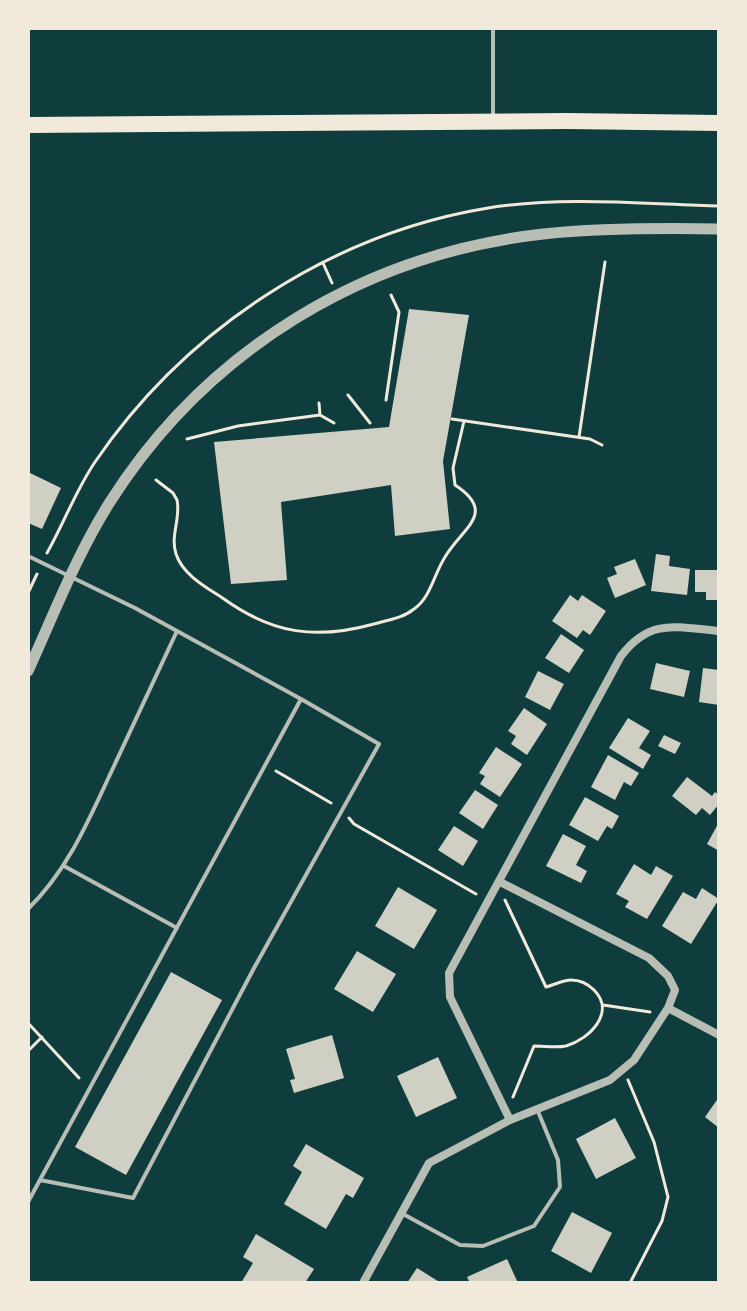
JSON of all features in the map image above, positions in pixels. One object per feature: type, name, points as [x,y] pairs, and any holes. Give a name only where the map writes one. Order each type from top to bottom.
[{"type":"highway","points":[[28,125],[719,123]]},
{"type":"street","points":[[28,671],[93,532],[120,488],[150,445],[187,404],[255,344],[335,294],[413,262],[504,240],[604,230],[719,229]]},
{"type":"street","points":[[510,1120],[450,997],[449,973],[621,656],[634,639],[646,631],[678,627],[719,631]]},
{"type":"street","points":[[363,1283],[429,1163],[510,1120],[610,1080],[634,1060],[666,1011],[675,990],[668,976],[649,958],[499,883]]},
{"type":"street","points":[[666,1011],[719,1035]]},
{"type":"lane","points":[[493,28],[493,122]]},
{"type":"lane","points":[[28,556],[177,631],[379,744],[254,968],[133,1198],[40,1180]]},
{"type":"lane","points":[[28,909],[64,866],[86,827],[177,631]]},
{"type":"lane","points":[[28,1202],[301,699]]},
{"type":"lane","points":[[64,866],[177,928]]},
{"type":"lane","points":[[401,1213],[460,1245],[483,1246],[534,1226],[560,1187],[558,1160],[537,1109]]},
{"type":"path","points":[[579,437],[605,262]]},
{"type":"path","points":[[323,263],[335,294]]},
{"type":"path","points":[[386,400],[399,312],[391,295]]},
{"type":"path","points":[[348,395],[370,423]]},
{"type":"path","points":[[319,403],[320,415]]},
{"type":"path","points":[[187,439],[238,426],[320,415],[334,423]]},
{"type":"path","points":[[452,419],[579,437],[602,445]]},
{"type":"path","points":[[156,480],[177,500],[175,552],[181,565],[194,578],[248,617],[280,629],[326,633],[358,629],[401,617],[415,609],[424,599],[443,560],[476,514],[473,499],[455,485],[453,468],[464,421]]},
{"type":"path","points":[[28,593],[34,579]]},
{"type":"path","points":[[265,765],[342,809],[354,824],[478,895]]},
{"type":"path","points":[[499,883],[546,987],[570,980],[587,983],[599,995],[603,1005],[602,1016],[591,1034],[565,1046],[534,1046],[506,1111]]},
{"type":"path","points":[[603,1005],[666,1011]]},
{"type":"path","points":[[28,1023],[79,1078]]},
{"type":"path","points":[[28,1051],[42,1037]]},
{"type":"path","points":[[624,1069],[654,1142],[668,1197],[662,1221],[630,1283]]},
{"type":"building","points":[[409,309],[469,315],[443,461],[450,529],[395,536],[391,485],[281,502],[287,580],[231,584],[214,442],[389,427]]},
{"type":"building","points":[[28,472],[61,488],[42,529],[28,523]]},
{"type":"building","points":[[656,554],[670,556],[669,566],[690,569],[687,595],[651,591]]},
{"type":"building","points":[[635,559],[646,585],[615,598],[607,578],[617,574],[614,567]]},
{"type":"building","points":[[695,570],[719,570],[719,600],[706,600],[706,592],[695,592]]},
{"type":"building","points":[[570,595],[578,601],[582,595],[606,611],[590,635],[583,630],[577,638],[552,621]]},
{"type":"building","points":[[561,634],[584,650],[569,673],[545,658]]},
{"type":"building","points":[[656,663],[690,671],[684,697],[650,689]]},
{"type":"building","points":[[703,668],[719,670],[719,705],[699,702]]},
{"type":"building","points":[[538,671],[564,684],[550,710],[525,697]]},
{"type":"building","points":[[524,708],[547,724],[527,755],[511,744],[516,736],[508,731]]},
{"type":"building","points":[[628,718],[650,731],[639,748],[651,755],[643,769],[609,748]]},
{"type":"building","points":[[664,735],[681,743],[675,754],[658,746]]},
{"type":"building","points":[[496,747],[522,764],[500,797],[480,784],[485,776],[479,773]]},
{"type":"building","points":[[608,755],[639,773],[631,786],[624,782],[615,800],[591,787]]},
{"type":"building","points":[[687,777],[712,796],[715,792],[719,795],[719,804],[710,815],[702,808],[696,815],[672,796]]},
{"type":"building","points":[[475,790],[498,805],[483,829],[459,813]]},
{"type":"building","points":[[585,797],[619,816],[612,829],[607,826],[598,841],[569,825]]},
{"type":"building","points":[[719,822],[719,851],[707,844]]},
{"type":"building","points":[[454,826],[478,841],[463,866],[438,850]]},
{"type":"building","points":[[563,834],[586,846],[576,865],[587,871],[581,883],[546,866]]},
{"type":"building","points":[[634,864],[651,875],[656,866],[673,876],[647,919],[625,907],[629,901],[616,894]]},
{"type":"building","points":[[398,887],[437,910],[414,949],[375,926]]},
{"type":"building","points":[[702,888],[719,899],[691,944],[662,926],[683,892],[696,899]]},
{"type":"building","points":[[357,951],[396,974],[373,1012],[334,989]]},
{"type":"building","points":[[171,972],[222,1000],[126,1175],[75,1147]]},
{"type":"building","points":[[332,1035],[344,1078],[294,1093],[290,1080],[295,1079],[286,1049]]},
{"type":"building","points":[[438,1057],[457,1098],[416,1117],[397,1076]]},
{"type":"building","points":[[719,1097],[719,1128],[705,1117]]},
{"type":"building","points":[[615,1118],[636,1158],[596,1179],[576,1139]]},
{"type":"building","points":[[306,1144],[364,1178],[353,1198],[346,1194],[326,1229],[284,1204],[302,1172],[293,1166]]},
{"type":"building","points":[[572,1212],[612,1233],[591,1273],[551,1251]]},
{"type":"building","points":[[256,1234],[314,1269],[305,1283],[241,1283],[253,1263],[243,1257]]},
{"type":"building","points":[[507,1259],[518,1283],[470,1283],[467,1277]]},
{"type":"building","points":[[417,1268],[441,1283],[407,1283]]}]
